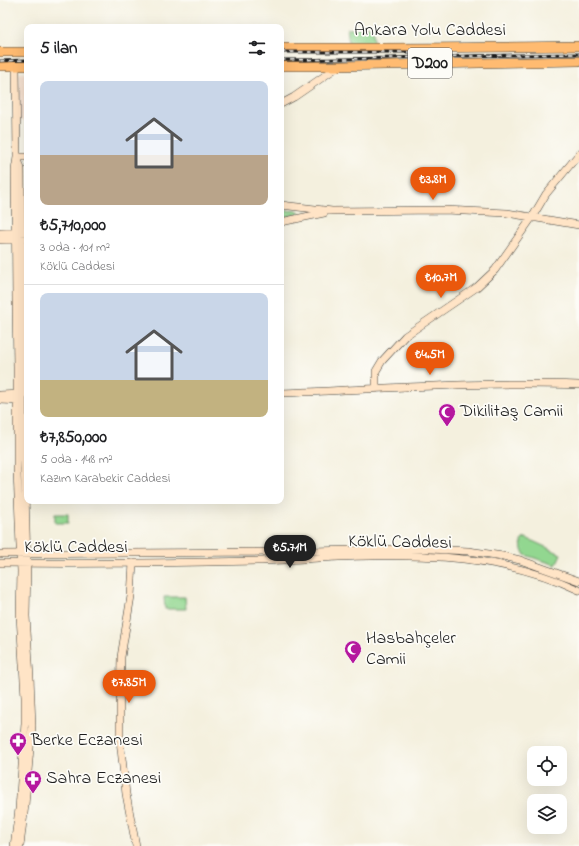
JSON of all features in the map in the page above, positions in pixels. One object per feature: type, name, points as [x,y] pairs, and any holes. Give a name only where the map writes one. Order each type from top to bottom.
[{"type":"highway","name":"Ankara Yolu Caddesi","points":[[284,48],[579,46]]},
{"type":"highway","points":[[0,52],[24,52]]},
{"type":"highway","name":"Ankara Yolu Caddesi","points":[[284,66],[579,60]]},
{"type":"highway","points":[[0,66],[24,66]]},
{"type":"main road","points":[[16,66],[17,156],[21,169],[22,398],[17,470],[24,563],[32,726],[20,846]]},
{"type":"main road","points":[[284,102],[339,66]]},
{"type":"main road","points":[[376,389],[376,371],[382,361],[405,336],[476,287],[495,270],[533,216],[546,194],[579,154]]},
{"type":"main road","points":[[17,156],[24,157]]},
{"type":"main road","points":[[284,205],[332,211],[444,210],[507,213],[533,216],[579,225]]},
{"type":"main road","points":[[284,221],[332,211]]},
{"type":"main road","points":[[0,233],[21,236]]},
{"type":"main road","points":[[0,240],[21,236]]},
{"type":"main road","points":[[284,393],[465,384],[579,384]]},
{"type":"main road","points":[[0,395],[22,398]]},
{"type":"main road","points":[[0,400],[22,398]]},
{"type":"main road","name":"Köklü Caddesi","points":[[0,554],[430,549],[468,551],[520,560],[579,581]]},
{"type":"main road","name":"Köklü Caddesi","points":[[0,563],[258,561],[400,555],[430,556],[480,561],[517,568],[579,590]]},
{"type":"main road","points":[[14,846],[20,809],[25,723],[25,697],[20,616],[24,563]]},
{"type":"main road","points":[[133,563],[131,596],[121,657],[120,740],[126,794],[136,846]]},
{"type":"shaded area","points":[[19,73],[24,73],[24,121],[17,121]]},
{"type":"green space","points":[[373,27],[373,45],[349,45],[347,28]]},
{"type":"green space","points":[[284,210],[299,211],[299,214],[284,217]]},
{"type":"green space","points":[[55,514],[68,514],[68,523],[55,523]]},
{"type":"green space","points":[[526,538],[561,554],[556,565],[525,555],[522,550],[521,541]]},
{"type":"green space","points":[[164,597],[185,597],[186,609],[165,609]]},
{"type":"railway","points":[[284,52],[417,52]]},
{"type":"railway","points":[[284,60],[579,54]]},
{"type":"railway","points":[[0,61],[24,60]]},
{"type":"place","name":"Dikilitaş Camii","points":[[447,427]]},
{"type":"place","name":"Hasbahçeler Camii","points":[[353,664]]},
{"type":"place","name":"Berke Eczanesi","points":[[18,756]]},
{"type":"place","name":"Sahra Eczanesi","points":[[33,794]]}]
